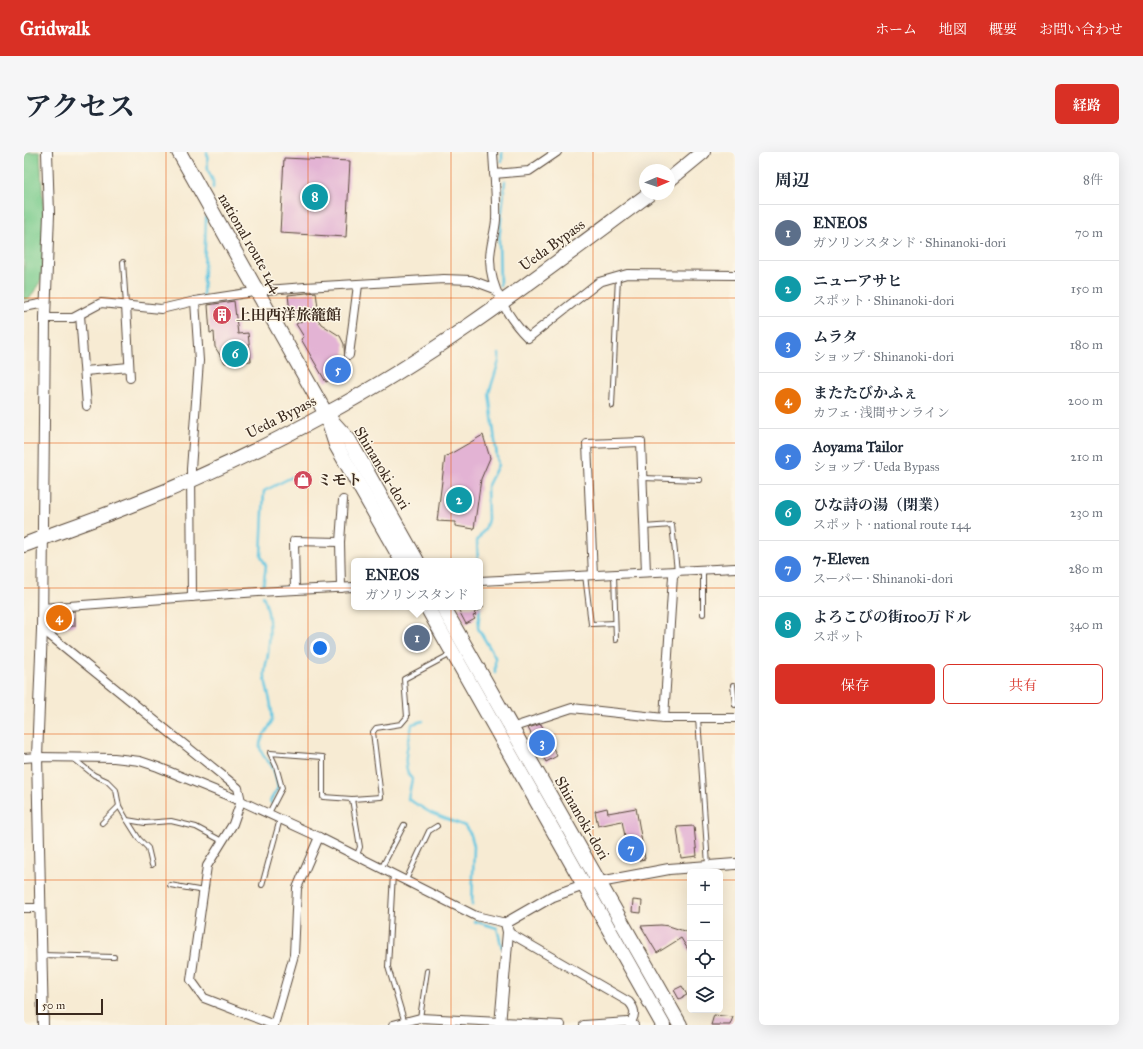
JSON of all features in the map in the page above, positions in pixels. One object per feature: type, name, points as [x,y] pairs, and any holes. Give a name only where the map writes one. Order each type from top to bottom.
[{"type":"highway","name":"national route 144","points":[[179,152],[326,414]]},
{"type":"highway","points":[[675,175],[704,152]]},
{"type":"highway","name":"Ueda Bypass","points":[[24,545],[136,503],[192,479],[232,461],[326,414],[429,353],[502,302],[641,200]]},
{"type":"highway","name":"Shinanoki-dori","points":[[326,414],[336,444],[400,558]]},
{"type":"highway","name":"Shinanoki-dori","points":[[326,414],[349,440],[415,558]]},
{"type":"highway","name":"Shinanoki-dori","points":[[429,610],[663,1025]]},
{"type":"highway","name":"Shinanoki-dori","points":[[445,610],[680,1025]]},
{"type":"street","points":[[43,1025],[37,757],[42,630],[45,303],[49,214],[47,152]]},
{"type":"street","points":[[493,152],[496,220],[490,258],[491,273],[495,289],[502,302],[517,328],[528,338],[599,282],[627,274],[735,275]]},
{"type":"street","points":[[494,174],[529,171],[557,152]]},
{"type":"street","points":[[45,318],[73,318],[101,303],[161,309],[195,301],[258,292],[358,285],[471,280],[495,289]]},
{"type":"street","points":[[349,355],[358,285]]},
{"type":"street","points":[[192,597],[193,431],[199,361],[195,301]]},
{"type":"street","points":[[24,307],[45,303]]},
{"type":"street","points":[[126,305],[130,378]]},
{"type":"street","points":[[80,315],[87,406]]},
{"type":"street","points":[[85,371],[129,367]]},
{"type":"street","points":[[589,575],[587,444],[641,442],[646,572]]},
{"type":"street","points":[[341,588],[340,542],[344,500]]},
{"type":"street","points":[[295,590],[294,541],[340,542]]},
{"type":"street","points":[[483,581],[735,568]]},
{"type":"street","points":[[664,718],[673,576],[677,571]]},
{"type":"street","points":[[42,608],[351,587]]},
{"type":"street","points":[[42,630],[238,788],[241,801],[233,824],[207,866],[191,980],[204,998],[274,1025],[294,955],[297,888],[319,836]]},
{"type":"street","points":[[511,728],[572,708],[664,718],[735,718]]},
{"type":"street","points":[[24,758],[114,758],[140,761],[241,801],[319,836],[382,868],[393,872],[476,916],[507,927],[629,1002],[635,1011],[632,1024],[584,1025]]},
{"type":"street","points":[[507,927],[553,896],[584,885],[669,869],[735,864]]},
{"type":"street","points":[[24,908],[40,908]]},
{"type":"street","points":[[500,1024],[507,927]]},
{"type":"street","points":[[393,1025],[408,1023],[420,1018],[459,1023],[561,1025]]},
{"type":"lane","points":[[123,262],[126,305]]},
{"type":"lane","points":[[612,406],[618,277]]},
{"type":"lane","points":[[642,478],[700,480]]},
{"type":"lane","points":[[644,527],[672,525],[677,571]]},
{"type":"lane","points":[[703,570],[703,614]]},
{"type":"lane","points":[[614,574],[616,640]]},
{"type":"lane","points":[[589,575],[591,624],[615,623]]},
{"type":"lane","points":[[269,813],[282,788],[276,766],[270,753],[323,757],[323,797],[352,799],[381,797],[373,732],[376,728],[401,724],[407,717],[404,679],[453,652]]},
{"type":"lane","points":[[733,685],[735,705]]},
{"type":"lane","points":[[698,718],[708,865]]},
{"type":"lane","points":[[72,757],[94,775],[107,781],[116,790],[119,806],[139,839],[148,848],[152,865]]},
{"type":"lane","points":[[352,799],[360,848],[358,855]]},
{"type":"lane","points":[[102,823],[119,806]]},
{"type":"lane","points":[[262,885],[280,818]]},
{"type":"lane","points":[[127,820],[145,823],[171,821],[196,827],[222,841]]},
{"type":"lane","points":[[382,868],[404,826]]},
{"type":"lane","points":[[406,880],[429,831],[437,826]]},
{"type":"lane","points":[[393,872],[388,967],[408,1023]]},
{"type":"lane","points":[[170,885],[204,891]]},
{"type":"lane","points":[[41,955],[114,957]]},
{"type":"lane","points":[[420,1018],[427,971]]},
{"type":"green space","points":[[24,152],[40,152],[44,217],[42,279],[30,298],[24,300]]},
{"type":"building","points":[[284,158],[350,161],[346,237],[280,233]]},
{"type":"building","points":[[316,292],[318,308],[290,312],[288,295]]},
{"type":"building","points":[[234,301],[238,334],[248,333],[251,361],[225,363],[215,347],[214,332],[210,333],[208,305]]},
{"type":"building","points":[[315,314],[321,324],[340,336],[344,344],[345,364],[348,369],[326,382],[301,339],[304,337],[296,324]]},
{"type":"building","points":[[483,435],[490,458],[481,479],[474,529],[455,526],[455,522],[437,521],[445,457]]},
{"type":"building","points":[[459,610],[479,610],[474,613],[476,615],[473,616],[475,619],[466,624]]},
{"type":"building","points":[[75,611],[75,626],[54,627],[53,613]]},
{"type":"building","points":[[541,724],[557,756],[546,762],[528,728]]},
{"type":"building","points":[[607,808],[608,813],[636,808],[645,859],[630,862],[622,821],[598,826],[595,811]]},
{"type":"building","points":[[694,826],[697,856],[681,858],[677,827]]},
{"type":"building","points":[[633,900],[642,901],[641,913],[632,912]]},
{"type":"building","points":[[641,926],[669,926],[687,932],[687,948],[681,938],[657,953]]},
{"type":"building","points":[[682,986],[687,995],[679,999],[674,990]]},
{"type":"building","points":[[714,1015],[733,1017],[730,1025],[711,1025]]},
{"type":"waterway","points":[[207,152],[208,170],[213,181],[213,188]]},
{"type":"waterway","points":[[502,152],[502,161]]},
{"type":"waterway","points":[[500,285],[499,241],[505,181]]},
{"type":"waterway","points":[[203,297],[206,217]]},
{"type":"waterway","points":[[478,558],[477,541],[486,527],[488,519],[487,487],[498,465],[489,393],[499,361],[499,354]]},
{"type":"waterway","points":[[263,587],[266,566],[261,556],[264,491],[292,477]]},
{"type":"waterway","points":[[263,596],[266,602],[269,625],[269,647],[265,677],[271,705],[272,720],[261,740],[260,747],[263,755],[275,773],[277,782],[278,788],[270,801],[272,804]]},
{"type":"waterway","points":[[480,610],[478,628],[495,657],[495,673]]},
{"type":"waterway","points":[[423,721],[412,724],[406,753],[406,767],[412,779],[408,799],[431,813],[465,826],[471,835],[474,846],[472,905]]},
{"type":"waterway","points":[[474,921],[497,928],[502,948]]},
{"type":"place","name":"よろこびの街100万ドル","points":[[315,197]]},
{"type":"place","name":"上田西洋旅籠館","points":[[222,315]]},
{"type":"place","name":"ひな詩の湯（閉業）","points":[[235,354]]},
{"type":"place","name":"Aoyama Tailor","points":[[338,370]]},
{"type":"place","name":"ミモト","points":[[303,480]]},
{"type":"place","name":"ニューアサヒ","points":[[459,500]]},
{"type":"place","name":"またたびかふぇ","points":[[59,618]]},
{"type":"place","name":"ENEOS","points":[[417,638]]},
{"type":"place","name":"ムラタ","points":[[542,743]]},
{"type":"place","name":"7-Eleven","points":[[631,849]]}]
